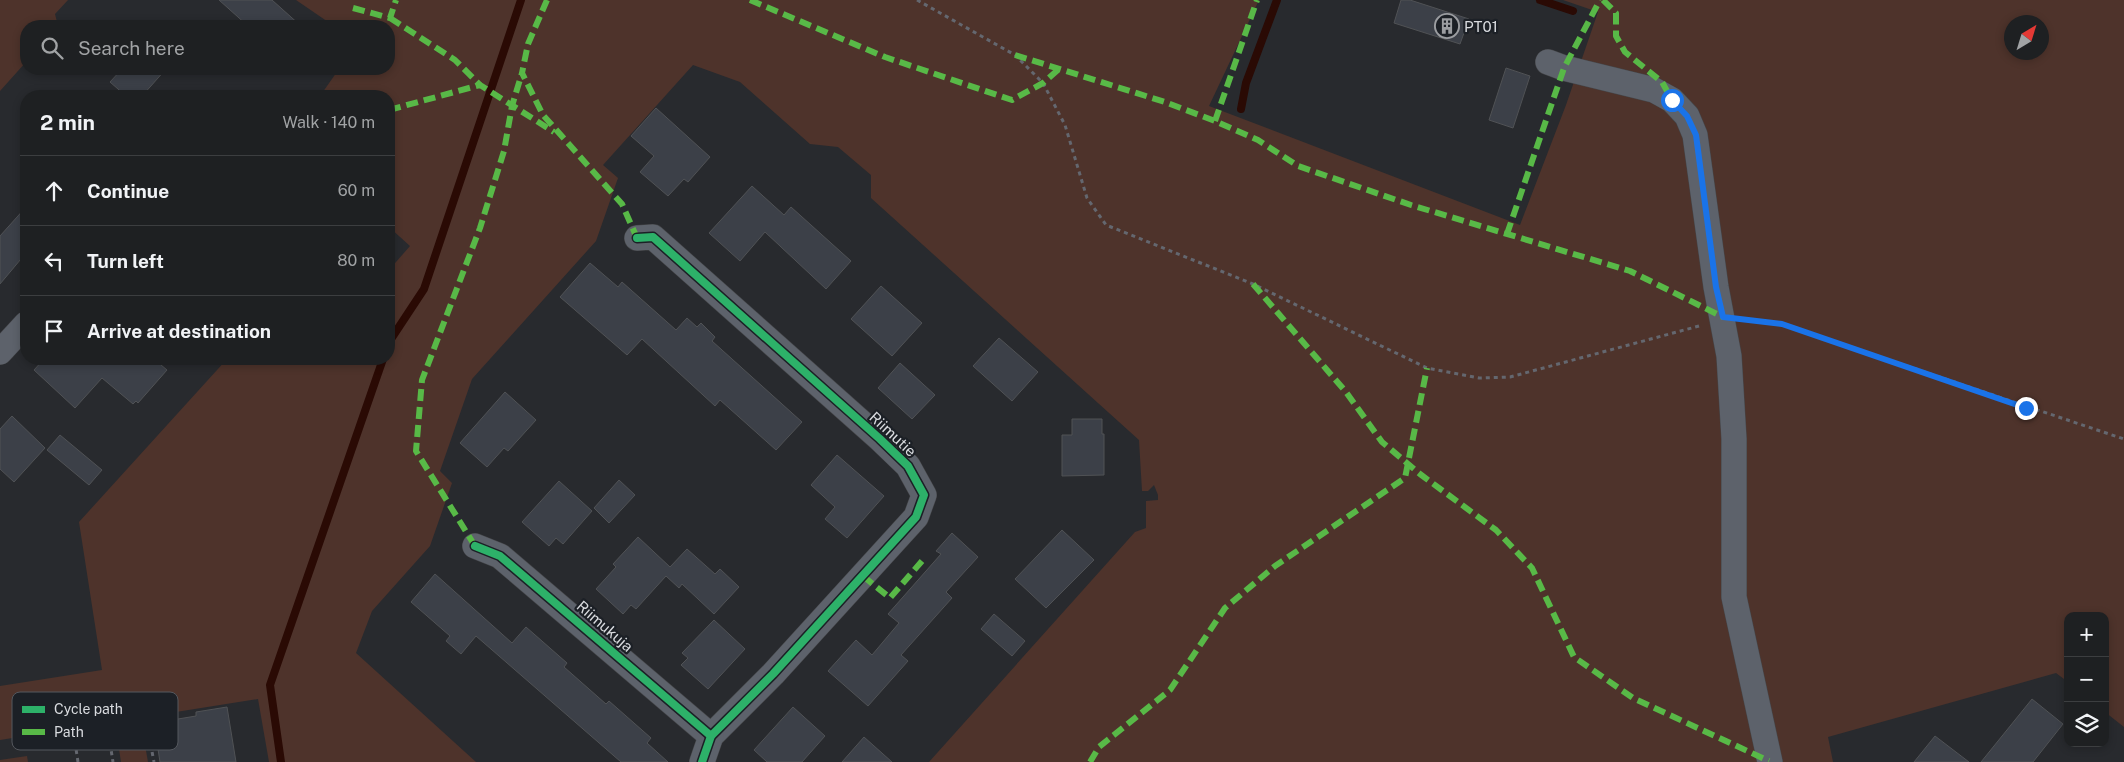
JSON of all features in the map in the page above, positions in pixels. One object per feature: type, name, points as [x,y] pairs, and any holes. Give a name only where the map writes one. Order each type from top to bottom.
[{"type":"street","points":[[1548,62],[1564,68],[1654,90],[1672,100],[1687,116],[1696,135],[1716,287],[1729,356],[1734,439],[1734,598],[1770,762]]},
{"type":"street","name":"Riimutie","points":[[637,238],[653,237],[789,357],[908,466],[924,494],[916,517],[773,674],[711,736],[702,762]]},
{"type":"street","points":[[0,352],[20,330]]},
{"type":"street","name":"Riimukuja","points":[[475,546],[500,556],[711,736]]},
{"type":"path","points":[[917,0],[1014,55],[1043,83],[1064,125],[1087,198],[1106,225],[1253,284],[1427,368],[1479,378],[1510,377],[1704,325],[1723,317],[1782,324],[2124,439]]},
{"type":"shaded area","points":[[0,0],[68,0],[55,14],[56,20],[20,20],[20,69],[0,91]]},
{"type":"shaded area","points":[[296,0],[1259,0],[1209,106],[1520,225],[1566,105],[1598,12],[1563,0],[2124,0],[2124,727],[2109,715],[2109,612],[2064,612],[2064,679],[2056,673],[1828,737],[1833,762],[929,762],[1135,532],[1146,528],[1146,501],[1158,500],[1158,495],[1154,485],[1148,491],[1142,491],[1139,440],[871,198],[871,175],[838,147],[810,144],[740,82],[693,65],[603,165],[618,178],[596,241],[472,379],[440,471],[452,483],[430,546],[372,611],[356,653],[476,762],[269,762],[258,699],[178,712],[178,692],[12,692],[12,738],[0,740],[0,686],[102,670],[79,522],[222,365],[395,365],[395,263],[410,246],[395,232],[395,90],[324,90],[335,75],[395,75],[395,20],[325,20]]},
{"type":"shaded area","points":[[119,750],[146,750],[148,762],[121,762]]},
{"type":"shaded area","points":[[27,756],[28,762],[0,762],[0,760]]},
{"type":"building","points":[[219,0],[272,0],[294,20],[241,20]]},
{"type":"building","points":[[1401,0],[1410,0],[1469,19],[1460,44],[1394,23]]},
{"type":"building","points":[[1506,68],[1530,76],[1513,128],[1489,120]]},
{"type":"building","points":[[116,75],[161,75],[147,90],[119,90],[110,82]]},
{"type":"building","points":[[656,108],[710,157],[688,182],[684,179],[668,196],[640,172],[654,156],[631,136]]},
{"type":"building","points":[[752,186],[784,215],[791,207],[851,261],[826,289],[765,232],[740,261],[709,233]]},
{"type":"building","points":[[20,214],[20,260],[0,284],[0,236]]},
{"type":"building","points":[[590,263],[618,287],[622,282],[676,330],[687,318],[697,327],[701,323],[715,337],[712,341],[802,422],[776,450],[720,400],[715,406],[642,339],[627,355],[560,297]]},
{"type":"building","points":[[881,286],[922,323],[892,356],[851,319]]},
{"type":"building","points":[[999,338],[1038,372],[1012,401],[973,366]]},
{"type":"building","points":[[900,363],[935,395],[912,419],[878,388]]},
{"type":"building","points":[[39,365],[161,365],[167,370],[138,403],[136,401],[133,404],[102,378],[75,408],[34,370]]},
{"type":"building","points":[[505,392],[536,420],[508,451],[504,448],[487,467],[460,443]]},
{"type":"building","points":[[12,416],[45,448],[14,482],[0,469],[0,429]]},
{"type":"building","points":[[1072,419],[1102,419],[1104,475],[1062,476],[1062,435],[1072,435]]},
{"type":"building","points":[[60,435],[102,470],[89,485],[47,450]]},
{"type":"building","points":[[837,455],[884,496],[847,538],[825,519],[835,507],[811,485]]},
{"type":"building","points":[[619,480],[635,495],[609,523],[594,508]]},
{"type":"building","points":[[559,481],[592,511],[563,544],[556,538],[549,546],[522,522]]},
{"type":"building","points":[[1062,530],[1094,560],[1046,608],[1015,579]]},
{"type":"building","points":[[952,533],[978,557],[946,592],[952,598],[901,655],[908,661],[868,706],[828,671],[856,640],[872,655],[899,623],[888,614],[941,554],[936,551]]},
{"type":"building","points":[[638,537],[670,567],[687,549],[715,574],[720,569],[739,587],[714,614],[682,584],[679,588],[666,576],[636,609],[631,605],[623,614],[596,589],[616,567],[613,564]]},
{"type":"building","points":[[435,574],[512,643],[526,627],[567,663],[564,667],[606,704],[609,701],[651,738],[647,743],[668,762],[621,762],[476,636],[461,654],[446,641],[450,636],[411,602]]},
{"type":"building","points":[[994,614],[1025,641],[1012,656],[981,629]]},
{"type":"building","points":[[714,620],[745,649],[708,689],[681,665],[688,658],[682,653]]},
{"type":"building","points":[[2032,699],[2063,724],[2033,762],[1981,762]]},
{"type":"building","points":[[227,707],[236,762],[160,762],[158,750],[178,750],[178,719],[196,716],[196,712]]},
{"type":"building","points":[[793,707],[825,736],[802,762],[767,762],[754,750]]},
{"type":"building","points":[[1935,736],[1969,762],[1914,762]]},
{"type":"building","points":[[864,737],[892,762],[842,762]]},
{"type":"waterway","points":[[395,333],[424,289],[521,0]]},
{"type":"waterway","points":[[1241,109],[1246,83],[1277,0]]},
{"type":"waterway","points":[[1540,0],[1573,11]]},
{"type":"waterway","points":[[281,762],[270,685],[381,365]]},
{"type":"marked path","points":[[353,8],[390,18],[396,0]]},
{"type":"marked path","points":[[547,0],[528,44],[522,73],[543,115],[622,204],[637,238]]},
{"type":"marked path","points":[[750,0],[885,57],[1012,100],[1043,83],[1059,69]]},
{"type":"marked path","points":[[1215,121],[1257,0]]},
{"type":"marked path","points":[[1507,234],[1564,68],[1600,0]]},
{"type":"marked path","points":[[1603,0],[1616,13],[1616,36],[1625,52],[1662,82],[1672,100]]},
{"type":"marked path","points":[[395,21],[455,60],[480,85]]},
{"type":"marked path","points":[[1015,55],[1165,102],[1215,121],[1258,140],[1298,166],[1411,205],[1630,271],[1723,317]]},
{"type":"marked path","points":[[475,546],[416,451],[422,380],[480,228],[504,151],[512,106],[522,73]]},
{"type":"marked path","points":[[395,108],[480,85],[554,132]]},
{"type":"marked path","points":[[1253,284],[1346,392],[1382,442],[1420,474],[1496,530],[1532,568],[1574,657],[1633,698],[1769,761]]},
{"type":"marked path","points":[[1090,762],[1099,747],[1170,690],[1225,608],[1275,566],[1405,478],[1427,368]]},
{"type":"marked path","points":[[863,576],[890,598],[922,561]]},
{"type":"cycle path","points":[[637,238],[653,237],[880,439],[908,466],[924,495],[916,517],[773,674],[711,736],[702,762]]},
{"type":"cycle path","points":[[475,546],[500,556],[711,736]]},
{"type":"place","name":"PT01","points":[[1447,26]]},
{"type":"route","points":[[1672,100],[1687,116],[1696,135],[1716,287],[1723,317],[1782,324],[2026,408]]}]
